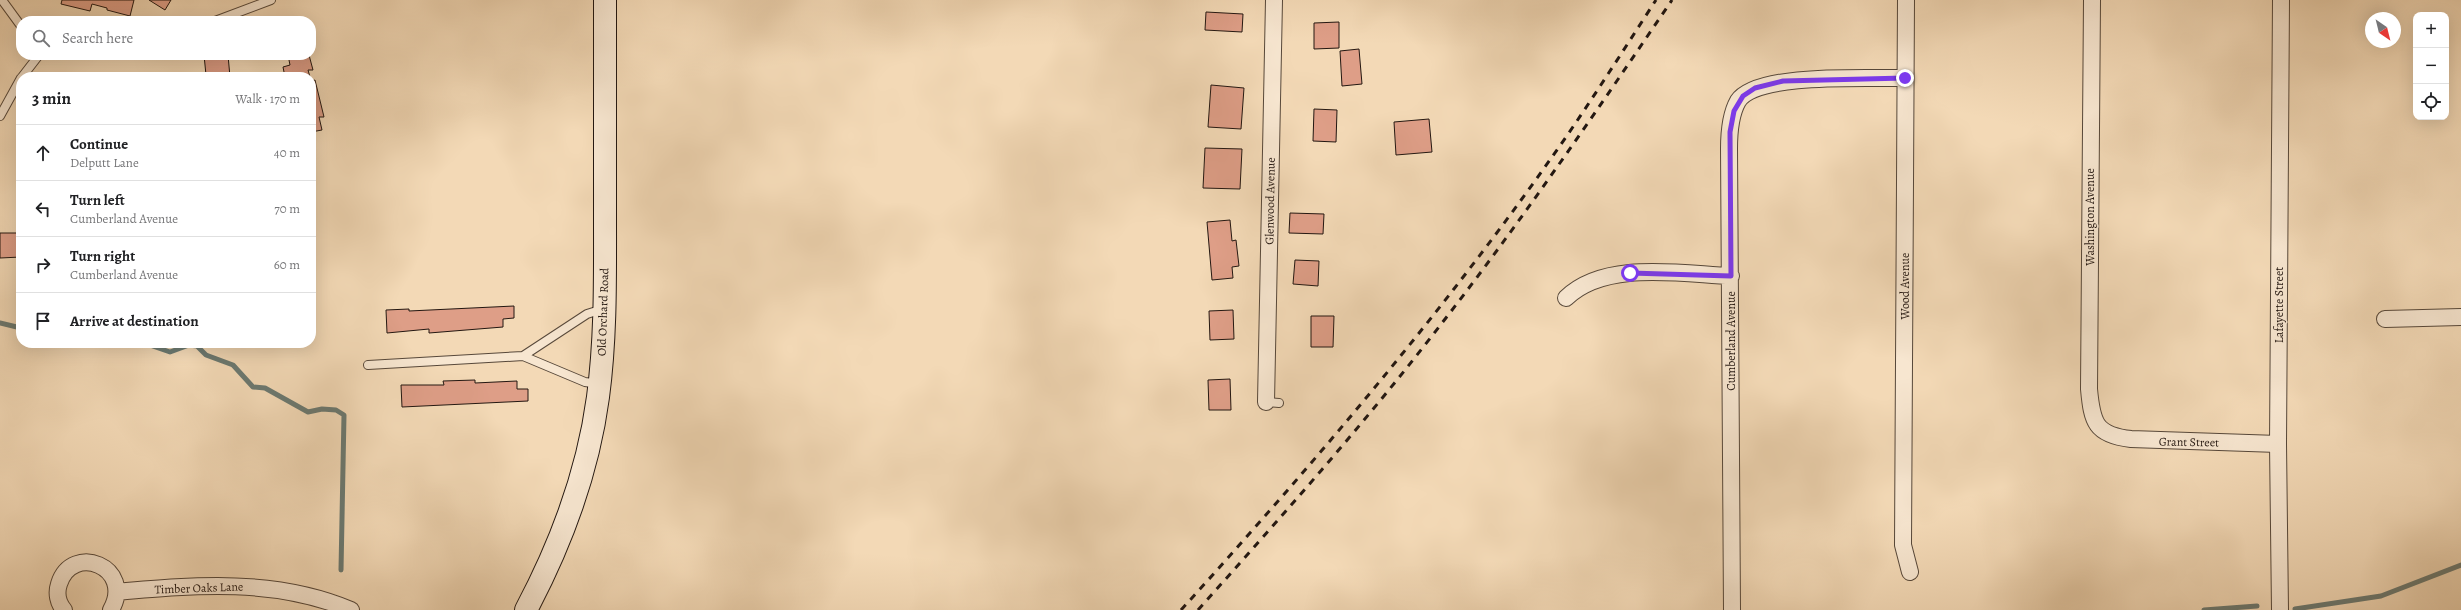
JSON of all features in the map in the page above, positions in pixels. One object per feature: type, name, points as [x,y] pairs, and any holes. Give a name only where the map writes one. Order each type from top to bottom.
[{"type":"street","name":"Old Orchard Road","points":[[526,610],[546,570],[569,514],[588,445],[599,384],[606,309],[604,0]]},
{"type":"street","name":"Glenwood Avenue","points":[[1272,403],[1274,0]]},
{"type":"street","name":"Wood Avenue","points":[[1906,0],[1903,545],[1910,572]]},
{"type":"street","name":"Washington Avenue","points":[[2092,0],[2089,389],[2094,420],[2102,431]]},
{"type":"street","name":"Lafayette Street","points":[[2280,610],[2278,444],[2281,0]]},
{"type":"street","name":"Cumberland Avenue","points":[[1732,610],[1730,132],[1734,111],[1743,96],[1755,88],[1783,81],[1905,78]]},
{"type":"street","points":[[1566,298],[1574,291],[1594,280],[1630,273],[1731,276]]},
{"type":"street","points":[[2385,319],[2461,317]]},
{"type":"street","name":"Grant Street","points":[[2102,431],[2120,438],[2145,441],[2278,444]]},
{"type":"street","points":[[64,610],[58,598],[57,588],[63,574],[75,565],[89,562],[104,567],[111,573],[117,592],[111,610]]},
{"type":"street","name":"Timber Oaks Lane","points":[[117,592],[195,585],[242,585],[292,592],[331,602],[351,610]]},
{"type":"lane","points":[[2,0],[16,19]]},
{"type":"lane","points":[[228,16],[271,0]]},
{"type":"lane","points":[[26,72],[35,60]]},
{"type":"lane","points":[[0,116],[16,87]]},
{"type":"lane","points":[[523,356],[587,314],[606,309]]},
{"type":"lane","points":[[368,365],[523,356],[585,382],[599,384]]},
{"type":"building","points":[[62,0],[134,0],[130,16],[107,10],[107,8],[92,4],[90,11],[61,4]]},
{"type":"building","points":[[149,0],[171,0],[165,10]]},
{"type":"building","points":[[1206,12],[1243,14],[1242,32],[1205,30]]},
{"type":"building","points":[[1339,22],[1339,48],[1314,49],[1314,23]]},
{"type":"building","points":[[1359,49],[1362,84],[1342,86],[1340,51]]},
{"type":"building","points":[[204,60],[228,60],[230,72],[206,72]]},
{"type":"building","points":[[289,60],[310,60],[313,70],[308,70],[309,72],[284,72],[283,67],[290,65]]},
{"type":"building","points":[[316,84],[324,117],[319,117],[322,130],[316,131]]},
{"type":"building","points":[[1211,85],[1244,88],[1241,129],[1208,127]]},
{"type":"building","points":[[1314,109],[1337,110],[1336,142],[1313,141]]},
{"type":"building","points":[[1429,119],[1432,152],[1396,155],[1394,122]]},
{"type":"building","points":[[1205,148],[1242,149],[1240,189],[1203,188]]},
{"type":"building","points":[[1290,213],[1324,214],[1323,234],[1289,233]]},
{"type":"building","points":[[1230,220],[1232,241],[1236,240],[1239,266],[1232,267],[1233,278],[1212,280],[1207,222]]},
{"type":"building","points":[[0,233],[16,233],[16,257],[0,258]]},
{"type":"building","points":[[1295,260],[1319,261],[1318,286],[1293,284]]},
{"type":"building","points":[[514,306],[514,318],[503,319],[503,327],[429,333],[429,329],[387,333],[386,310],[409,309],[409,311]]},
{"type":"building","points":[[1233,310],[1234,339],[1210,340],[1209,311]]},
{"type":"building","points":[[1311,316],[1334,316],[1333,347],[1311,347]]},
{"type":"building","points":[[1230,379],[1231,410],[1209,410],[1208,380]]},
{"type":"building","points":[[475,380],[475,383],[517,381],[517,389],[528,389],[528,401],[402,407],[401,385],[444,385],[443,381]]},
{"type":"waterway","points":[[0,323],[16,327]]},
{"type":"waterway","points":[[158,348],[170,352],[181,348]]},
{"type":"waterway","points":[[199,348],[206,355],[233,365],[253,387],[265,388],[308,412],[322,409],[336,410],[344,415],[341,570]]},
{"type":"waterway","points":[[2295,609],[2381,596],[2461,565]]},
{"type":"waterway","points":[[2204,610],[2257,606]]},
{"type":"railway","points":[[1181,610],[1282,496],[1381,380],[1476,260],[1566,137],[1656,0]]},
{"type":"railway","points":[[1198,610],[1353,433],[1442,323],[1531,204],[1672,0]]},
{"type":"route","points":[[1630,273],[1731,276],[1730,132],[1734,111],[1738,102],[1743,96],[1755,88],[1774,82],[1905,78]]}]
